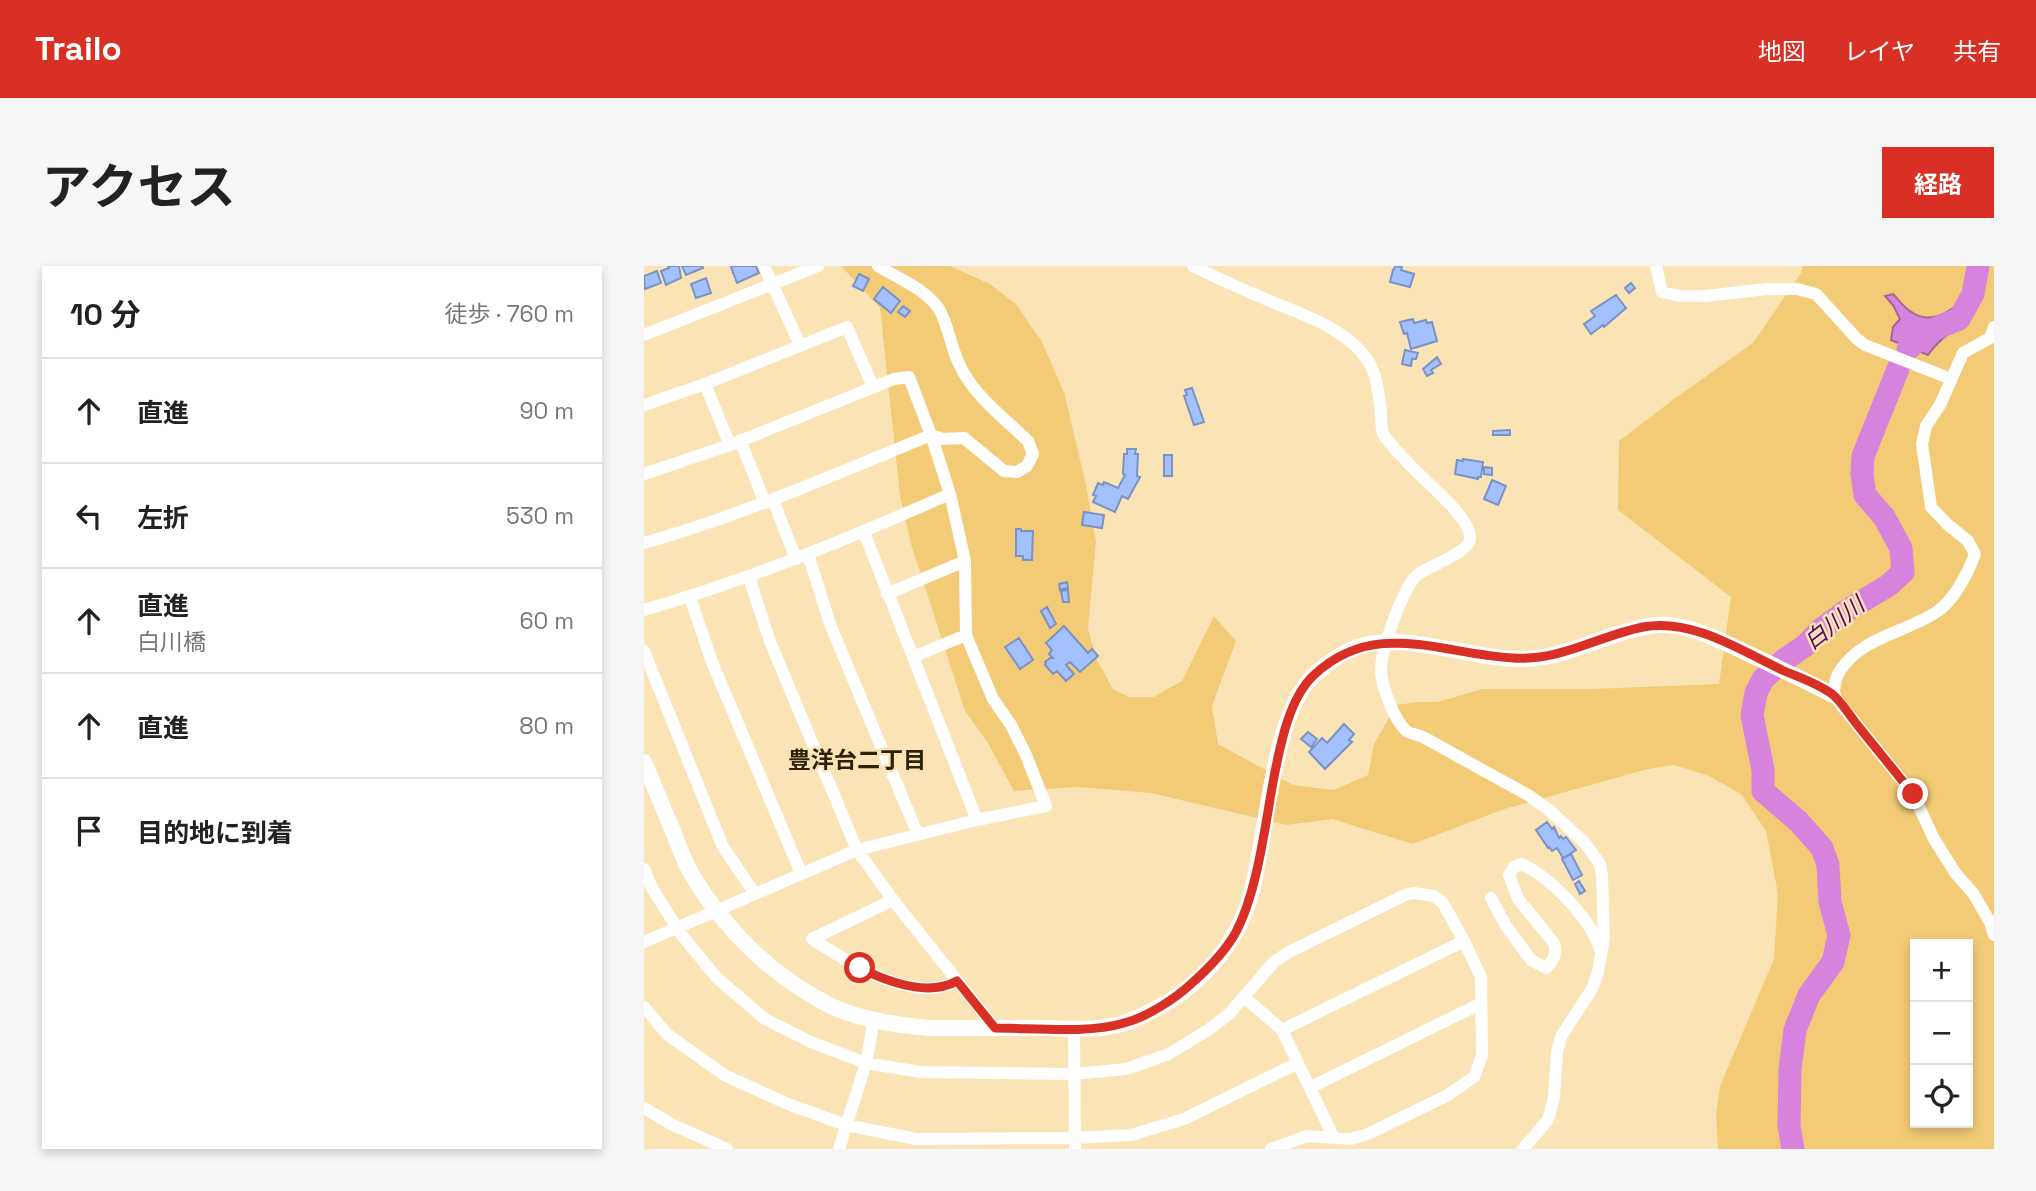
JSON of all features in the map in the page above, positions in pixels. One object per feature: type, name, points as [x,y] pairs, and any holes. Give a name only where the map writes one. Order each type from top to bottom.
[{"type":"street","points":[[764,266],[800,345]]},
{"type":"street","points":[[644,335],[818,266]]},
{"type":"street","points":[[644,543],[690,530],[769,501],[931,435],[942,439],[964,438],[1004,471],[1017,471],[1027,466],[1032,454],[1028,441],[966,377],[956,359],[939,310],[914,287],[878,266]]},
{"type":"street","points":[[1193,266],[1318,320],[1342,335],[1370,362],[1383,432],[1411,466],[1458,513],[1471,538],[1468,544],[1453,555],[1416,575],[1395,618],[1385,646],[1381,669],[1383,685],[1395,717],[1408,732],[1423,737],[1528,795],[1549,810],[1584,842],[1600,864],[1604,939],[1598,972],[1592,989],[1562,1035],[1557,1052],[1554,1097],[1548,1120],[1523,1149]]},
{"type":"street","points":[[1656,266],[1662,292],[1679,296],[1767,289],[1797,289],[1816,294],[1857,339],[1866,345],[1951,379]]},
{"type":"street","points":[[644,405],[705,384],[846,327],[873,387]]},
{"type":"street","points":[[1827,692],[1853,656],[1878,639],[1937,612],[1956,591],[1968,571],[1975,554],[1968,541],[1931,507],[1922,444],[1926,426],[1940,405],[1963,353],[1990,338],[1994,327]]},
{"type":"street","points":[[644,474],[735,443],[894,379],[909,377],[950,494],[965,561],[967,635],[993,699],[1011,725],[1026,755],[1046,806],[856,850],[644,942]]},
{"type":"street","points":[[705,384],[735,443],[802,557],[918,835]]},
{"type":"street","points":[[644,610],[690,597],[802,557],[950,494]]},
{"type":"street","points":[[864,532],[977,820]]},
{"type":"street","points":[[887,594],[965,561]]},
{"type":"street","points":[[749,577],[769,639],[856,850],[995,1028]]},
{"type":"street","points":[[690,597],[712,662],[801,873]]},
{"type":"street","points":[[644,762],[691,873],[717,912],[737,937],[760,957],[796,985],[831,1006],[874,1020],[929,1028],[1096,1028],[1125,1023],[1175,999],[1214,964],[1236,932],[1250,898],[1282,740],[1295,703],[1312,677],[1338,658],[1360,647],[1396,642],[1491,657],[1525,659],[1561,654],[1642,628],[1665,625],[1685,628],[1716,639],[1827,692],[1913,794],[1934,839],[1956,874],[1973,893],[1990,922],[1994,935]]},
{"type":"street","points":[[913,657],[967,635]]},
{"type":"street","points":[[644,651],[723,847],[755,894]]},
{"type":"street","points":[[1491,898],[1506,926],[1531,960],[1546,968],[1553,961],[1556,952],[1554,943],[1518,899],[1509,875],[1514,867],[1521,864],[1534,869],[1588,923],[1601,951]]},
{"type":"street","points":[[644,869],[678,929],[717,978],[765,1019],[811,1042],[866,1063],[920,1072],[1073,1074],[1126,1069],[1168,1054],[1208,1030],[1228,1015],[1264,972],[1282,957],[1405,895],[1413,893],[1434,896],[1443,903],[1481,977],[1482,1055],[1474,1077],[1448,1095],[1368,1134],[1351,1139],[1307,1136],[1271,1149]]},
{"type":"street","points":[[893,900],[813,939],[860,968],[891,982],[945,987],[957,981]]},
{"type":"street","points":[[1282,1030],[1464,941]]},
{"type":"street","points":[[1244,997],[1282,1030],[1333,1136]]},
{"type":"street","points":[[1311,1087],[1480,1004]]},
{"type":"street","points":[[644,1007],[668,1035],[726,1076],[788,1104],[846,1125],[916,1139],[1074,1143],[1131,1135],[1184,1119],[1298,1063]]},
{"type":"street","points":[[839,1149],[866,1063],[874,1020]]},
{"type":"street","points":[[1074,1028],[1074,1143]]},
{"type":"street","points":[[644,1108],[673,1125],[727,1149]]},
{"type":"shaded area","points":[[841,266],[950,266],[990,284],[1016,304],[1042,342],[1064,392],[1096,541],[1088,629],[1097,660],[1113,689],[1129,697],[1153,697],[1182,681],[1214,616],[1236,641],[1212,706],[1218,744],[1293,785],[1334,790],[1368,775],[1374,744],[1396,705],[1437,702],[1483,689],[1592,689],[1719,684],[1731,597],[1618,510],[1619,441],[1753,343],[1801,273],[1803,266],[1994,266],[1994,1149],[1718,1149],[1716,1115],[1720,1086],[1774,959],[1778,894],[1766,831],[1741,794],[1707,775],[1674,765],[1648,769],[1504,809],[1413,844],[1332,819],[1287,825],[1151,793],[1077,787],[1014,791],[988,743],[965,711],[911,544],[900,496],[880,308]]},
{"type":"shaded area","points":[[1969,290],[1978,297],[1968,316],[1928,355],[1891,340],[1893,327],[1900,319],[1885,296],[1893,294],[1910,311],[1929,317],[1952,309]]},
{"type":"building","points":[[668,266],[679,266],[681,278],[666,285],[661,271],[669,268]]},
{"type":"building","points":[[682,266],[702,266],[703,268],[686,275]]},
{"type":"building","points":[[756,266],[759,273],[737,283],[731,267]]},
{"type":"building","points":[[1396,266],[1414,274],[1410,287],[1390,282]]},
{"type":"building","points":[[657,271],[661,283],[645,289],[644,276]]},
{"type":"building","points":[[859,274],[869,279],[863,291],[853,286]]},
{"type":"building","points":[[706,278],[711,293],[696,298],[691,284]]},
{"type":"building","points":[[1631,283],[1635,288],[1629,293],[1625,288]]},
{"type":"building","points":[[883,287],[900,301],[891,313],[874,299]]},
{"type":"building","points":[[1616,295],[1626,308],[1604,327],[1603,325],[1591,334],[1584,324],[1595,316],[1591,311]]},
{"type":"building","points":[[903,306],[910,311],[905,317],[898,312]]},
{"type":"building","points":[[1413,319],[1414,323],[1426,320],[1427,323],[1432,322],[1437,341],[1411,349],[1407,333],[1404,334],[1400,322]]},
{"type":"building","points":[[1405,350],[1418,353],[1416,359],[1412,359],[1411,366],[1402,364]]},
{"type":"building","points":[[1437,357],[1441,364],[1427,376],[1423,369]]},
{"type":"building","points":[[1192,388],[1204,422],[1194,425],[1184,396],[1187,395],[1185,390]]},
{"type":"building","points":[[1510,430],[1510,435],[1493,435],[1493,431]]},
{"type":"building","points":[[1127,449],[1136,449],[1137,476],[1140,477],[1128,499],[1122,496],[1115,512],[1093,502],[1096,496],[1093,495],[1098,483],[1103,485],[1104,482],[1118,488],[1125,475],[1124,454],[1127,454]]},
{"type":"building","points":[[1164,455],[1172,455],[1172,476],[1164,476]]},
{"type":"building","points":[[1457,460],[1483,462],[1481,477],[1478,479],[1455,474]]},
{"type":"building","points":[[1484,467],[1492,468],[1492,475],[1484,474]]},
{"type":"building","points":[[1492,480],[1506,486],[1498,505],[1484,499]]},
{"type":"building","points":[[1084,512],[1104,515],[1102,528],[1082,525]]},
{"type":"building","points":[[1016,529],[1033,531],[1032,560],[1023,560],[1023,556],[1016,556]]},
{"type":"building","points":[[1067,582],[1068,588],[1060,590],[1059,584]]},
{"type":"building","points":[[1068,590],[1069,602],[1063,602],[1061,591]]},
{"type":"building","points":[[1047,607],[1056,624],[1050,628],[1041,611]]},
{"type":"building","points":[[1064,626],[1088,653],[1092,649],[1098,656],[1080,672],[1070,662],[1066,665],[1074,674],[1066,681],[1057,671],[1053,674],[1045,665],[1045,662],[1053,658],[1049,654],[1052,650],[1046,643]]},
{"type":"building","points":[[1019,638],[1033,660],[1020,669],[1005,647]]},
{"type":"building","points":[[1344,724],[1354,734],[1349,740],[1352,742],[1325,769],[1309,752],[1322,738],[1327,743]]},
{"type":"building","points":[[1308,732],[1317,739],[1311,747],[1301,739]]},
{"type":"building","points":[[1547,822],[1552,829],[1554,827],[1559,838],[1566,837],[1576,850],[1563,858],[1557,848],[1552,851],[1548,848],[1536,830]]},
{"type":"building","points":[[1571,854],[1582,875],[1573,880],[1562,859]]},
{"type":"building","points":[[1579,881],[1585,891],[1580,894],[1575,884]]},
{"type":"waterway","name":"白川川","points":[[1908,349],[1927,332],[1959,319],[1973,294],[1978,266]]},
{"type":"waterway","name":"白川川","points":[[1793,1149],[1789,1126],[1790,1069],[1795,1030],[1809,995],[1833,962],[1839,935],[1830,902],[1828,865],[1822,848],[1799,822],[1763,791],[1763,770],[1752,715],[1756,693],[1763,679],[1806,645],[1819,631],[1889,585],[1903,572],[1901,548],[1884,517],[1865,495],[1862,474],[1863,456],[1898,369]]},
{"type":"district","name":"豊洋台二丁目","points":[[857,760]]},
{"type":"route","points":[[860,968],[891,982],[923,987],[945,987],[957,981],[995,1028],[1096,1028],[1125,1023],[1175,999],[1214,964],[1236,932],[1250,898],[1282,740],[1295,703],[1312,677],[1338,658],[1360,647],[1378,643],[1396,642],[1491,657],[1525,659],[1561,654],[1642,628],[1665,625],[1685,628],[1716,639],[1833,695],[1913,794]]}]
